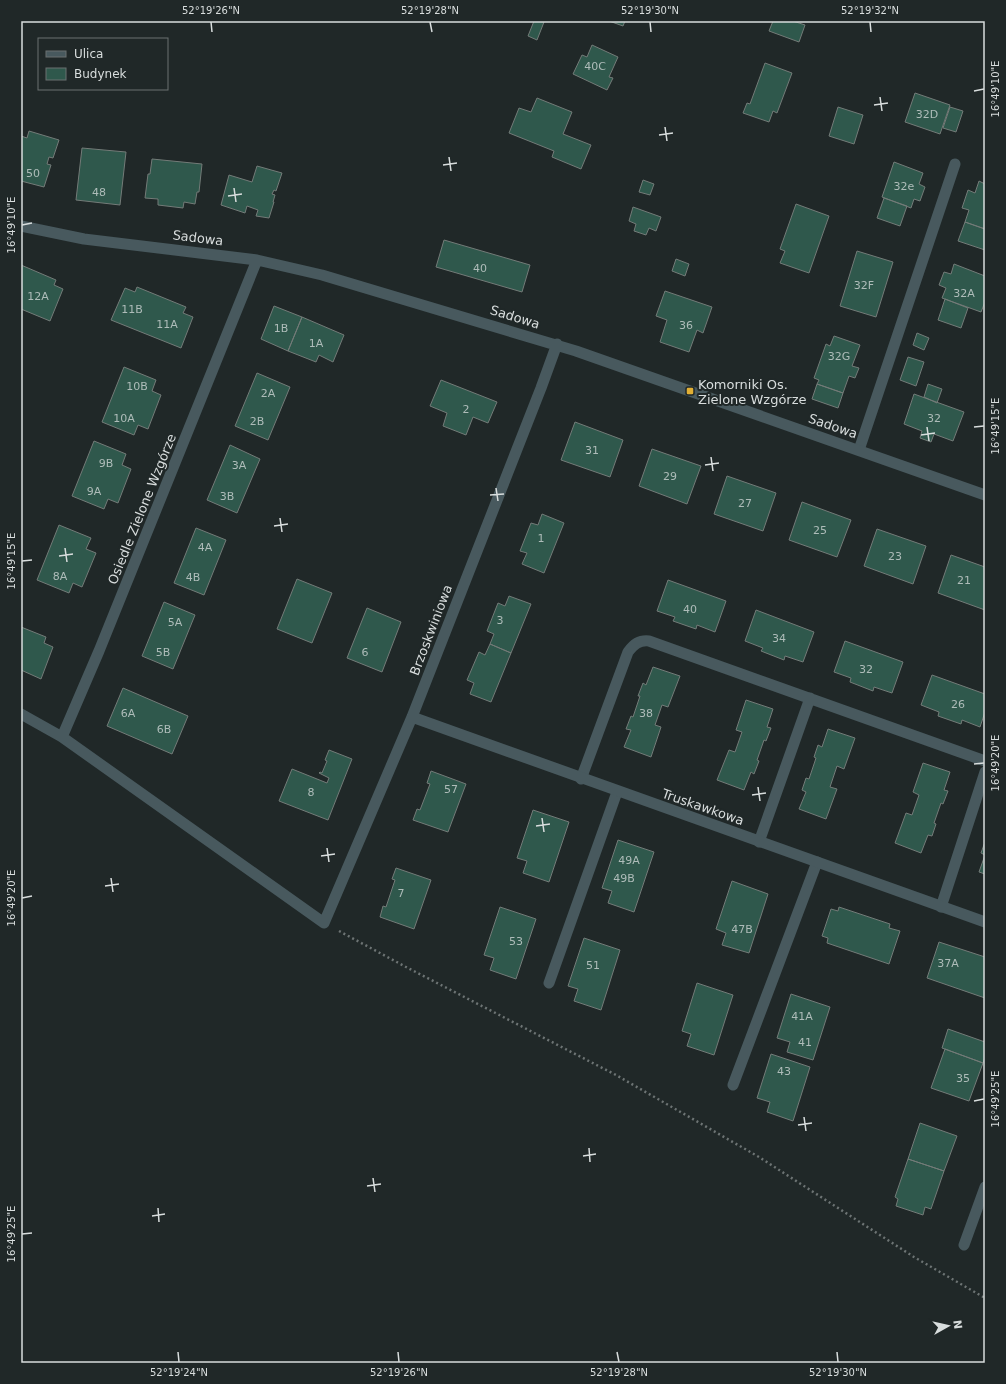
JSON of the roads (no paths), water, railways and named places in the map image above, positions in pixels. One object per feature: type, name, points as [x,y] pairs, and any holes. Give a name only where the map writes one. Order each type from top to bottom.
[{"type":"street","points":[[859,450],[955,164]]},
{"type":"street","name":"Sadowa","points":[[21,226],[105,242],[257,260],[322,275],[556,344],[985,495]]},
{"type":"street","name":"Osiedle Zielone Wzgórze","points":[[62,738],[257,260]]},
{"type":"street","name":"Brzoskwiniowa","points":[[62,738],[324,922],[412,717],[541,388],[556,344]]},
{"type":"street","points":[[581,779],[628,652],[636,642],[643,640],[985,761]]},
{"type":"street","points":[[759,842],[810,698]]},
{"type":"street","points":[[21,714],[62,738]]},
{"type":"street","name":"Truskawkowa","points":[[412,717],[617,792],[985,922]]},
{"type":"street","points":[[941,907],[985,772]]},
{"type":"street","points":[[549,984],[617,792]]},
{"type":"street","points":[[733,1085],[817,862]]},
{"type":"street","points":[[964,1245],[985,1187]]},
{"type":"place","name":"Komorniki Os. Zielone Wzgórze","points":[[690,391]]}]
